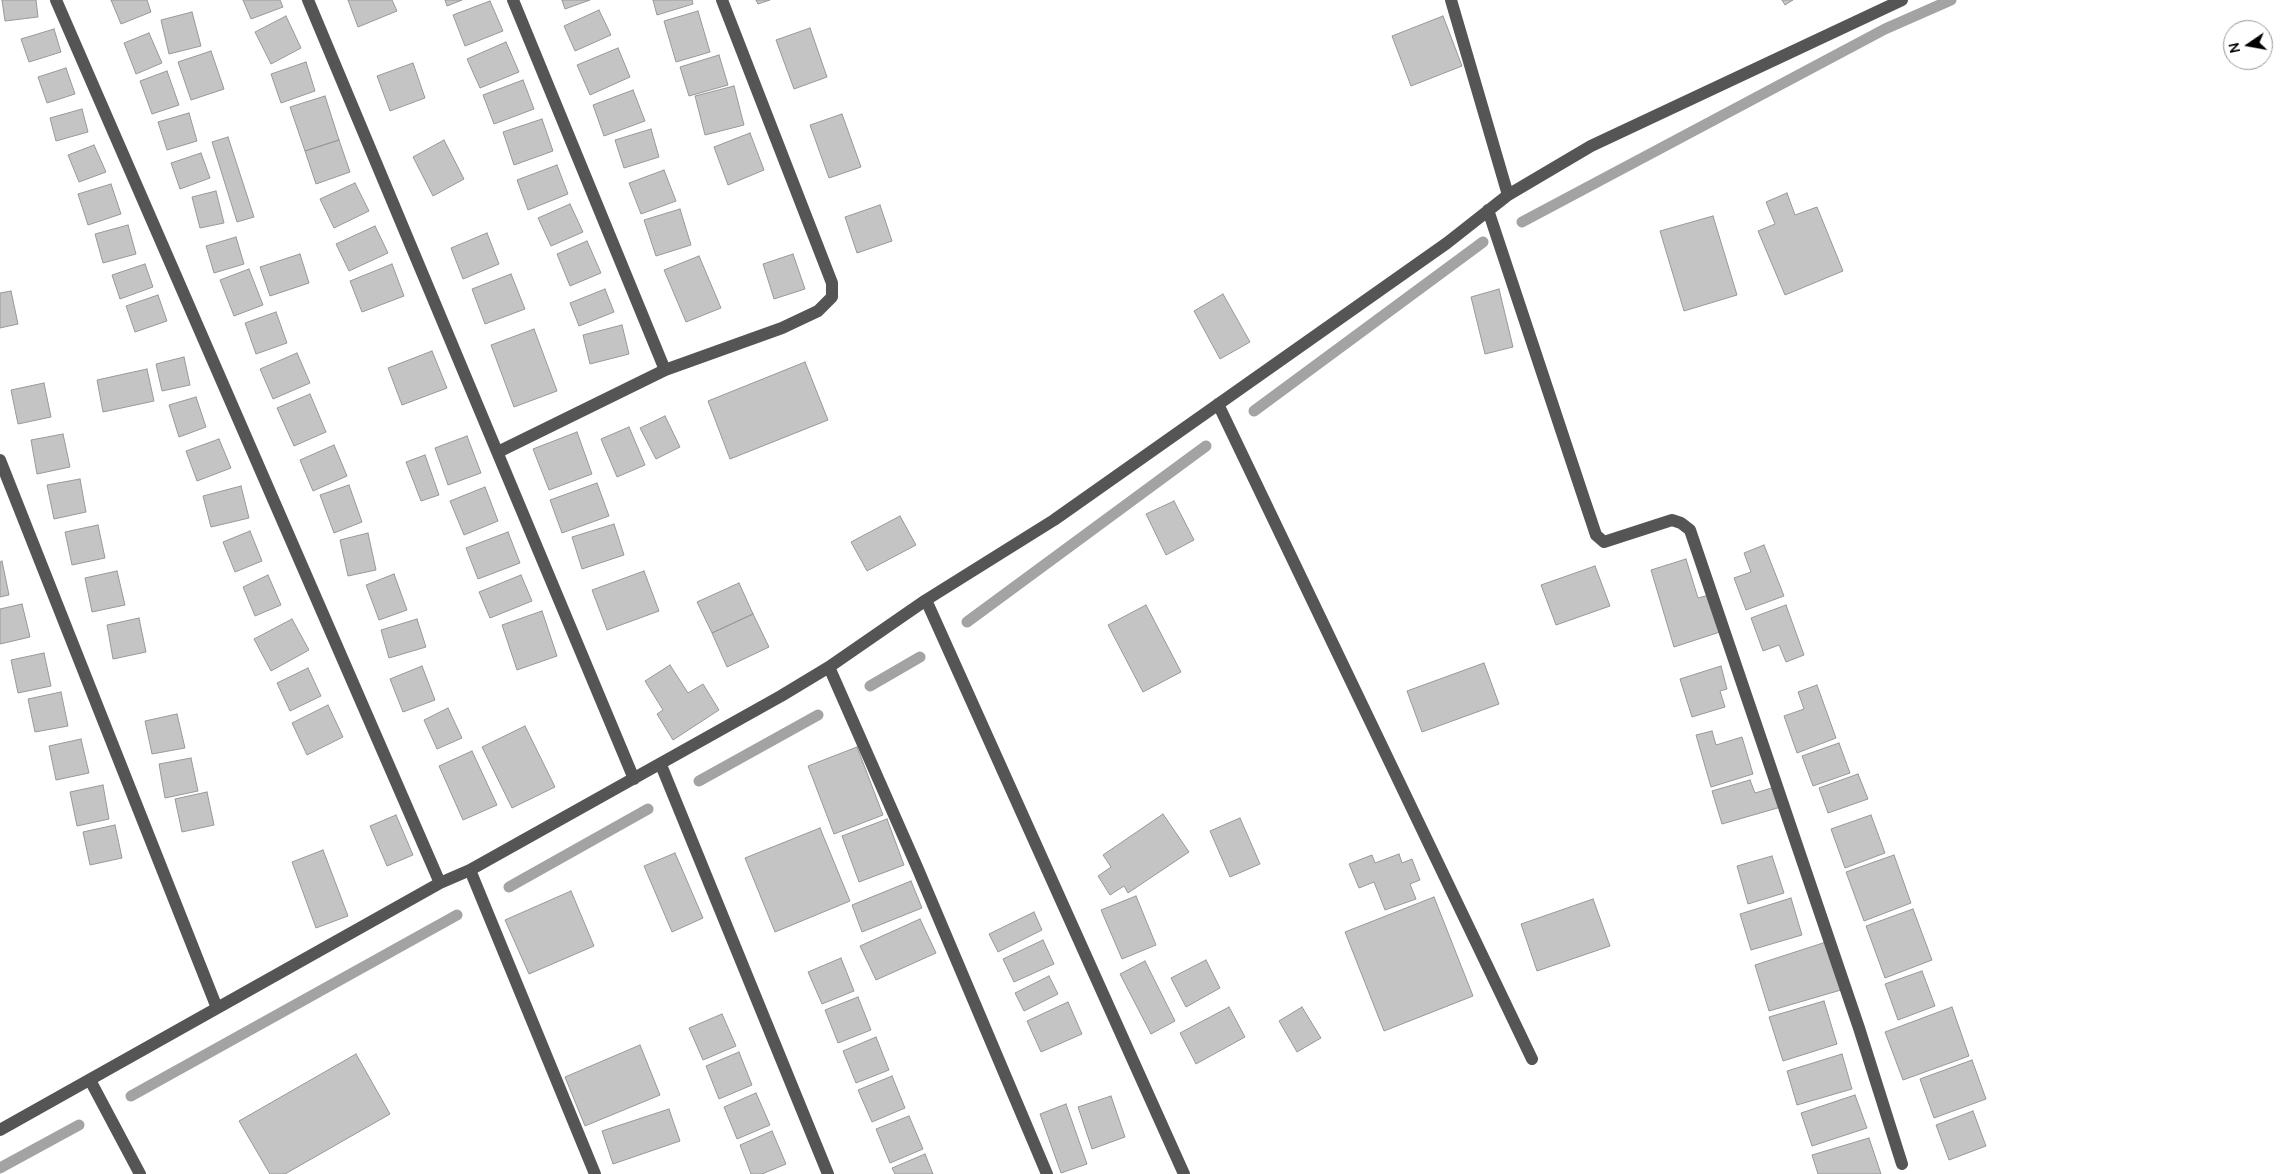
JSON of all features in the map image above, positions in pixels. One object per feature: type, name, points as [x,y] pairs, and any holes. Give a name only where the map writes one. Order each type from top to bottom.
[{"type":"street","points":[[56,0],[440,883]]},
{"type":"street","points":[[308,0],[634,779]]},
{"type":"street","points":[[513,0],[665,370]]},
{"type":"street","points":[[498,452],[665,370],[782,328],[818,311],[832,297],[832,283],[722,0]]},
{"type":"street","points":[[1451,0],[1508,195]]},
{"type":"street","points":[[0,1130],[440,883],[470,870],[661,765],[829,667],[926,600],[1054,520],[1447,243],[1508,195],[1592,146],[1902,0]]},
{"type":"street","points":[[1488,210],[1596,535],[1604,542],[1672,520],[1681,523],[1690,530],[1859,1028],[1902,1164]]},
{"type":"street","points":[[1218,404],[1532,1060]]},
{"type":"street","points":[[0,460],[217,1008]]},
{"type":"street","points":[[926,600],[1184,1174]]},
{"type":"street","points":[[829,667],[917,867],[1047,1174]]},
{"type":"street","points":[[661,765],[828,1174]]},
{"type":"street","points":[[470,870],[595,1174]]},
{"type":"street","points":[[90,1080],[140,1174]]},
{"type":"building","points":[[2,0],[36,0],[38,17],[5,21]]},
{"type":"building","points":[[111,0],[147,0],[151,12],[121,24]]},
{"type":"building","points":[[243,0],[280,0],[283,7],[251,19]]},
{"type":"building","points":[[348,0],[392,0],[397,11],[358,27]]},
{"type":"building","points":[[445,0],[462,0],[447,6]]},
{"type":"building","points":[[562,0],[590,0],[565,9]]},
{"type":"building","points":[[653,0],[692,0],[693,4],[657,15]]},
{"type":"building","points":[[756,0],[770,0],[758,4]]},
{"type":"building","points":[[1782,0],[1793,0],[1785,5]]},
{"type":"building","points":[[490,1],[503,31],[465,46],[453,15]]},
{"type":"building","points":[[599,10],[611,35],[575,51],[564,26]]},
{"type":"building","points":[[698,11],[710,52],[676,62],[664,21]]},
{"type":"building","points":[[192,12],[201,46],[169,54],[161,20]]},
{"type":"building","points":[[286,16],[301,48],[271,64],[255,32]]},
{"type":"building","points":[[1443,16],[1462,66],[1411,86],[1392,36]]},
{"type":"building","points":[[810,28],[827,77],[794,89],[776,40]]},
{"type":"building","points":[[54,29],[61,52],[29,62],[21,39]]},
{"type":"building","points":[[149,33],[162,63],[136,74],[124,43]]},
{"type":"building","points":[[506,42],[519,72],[480,88],[467,59]]},
{"type":"building","points":[[618,48],[630,77],[590,95],[577,65]]},
{"type":"building","points":[[211,51],[224,89],[191,100],[178,62]]},
{"type":"building","points":[[719,55],[728,85],[689,96],[680,67]]},
{"type":"building","points":[[306,62],[315,91],[281,103],[271,74]]},
{"type":"building","points":[[413,63],[425,98],[390,111],[377,76]]},
{"type":"building","points":[[66,68],[75,94],[47,103],[38,77]]},
{"type":"building","points":[[167,71],[179,105],[152,114],[140,81]]},
{"type":"building","points":[[523,80],[534,109],[494,124],[483,95]]},
{"type":"building","points":[[734,86],[744,125],[705,135],[695,96]]},
{"type":"building","points":[[633,90],[645,121],[604,136],[593,105]]},
{"type":"building","points":[[325,96],[339,140],[305,151],[290,107]]},
{"type":"building","points":[[82,109],[88,132],[56,141],[50,118]]},
{"type":"building","points":[[189,113],[197,141],[167,150],[158,122]]},
{"type":"building","points":[[842,114],[861,167],[829,178],[810,125]]},
{"type":"building","points":[[542,119],[553,151],[514,165],[503,132]]},
{"type":"building","points":[[651,129],[659,157],[624,168],[615,140]]},
{"type":"building","points":[[750,133],[764,170],[728,185],[714,147]]},
{"type":"building","points":[[228,137],[254,217],[237,222],[212,142]]},
{"type":"building","points":[[339,140],[350,172],[316,184],[305,151]]},
{"type":"building","points":[[444,140],[464,179],[433,196],[413,157]]},
{"type":"building","points":[[94,145],[106,172],[79,182],[68,155]]},
{"type":"building","points":[[201,153],[210,178],[180,189],[171,163]]},
{"type":"building","points":[[557,165],[568,194],[528,210],[517,180]]},
{"type":"building","points":[[664,170],[676,201],[641,214],[629,183]]},
{"type":"building","points":[[355,183],[369,211],[334,228],[320,199]]},
{"type":"building","points":[[111,184],[121,214],[88,225],[78,194]]},
{"type":"building","points":[[216,191],[224,223],[200,228],[192,197]]},
{"type":"building","points":[[1787,193],[1795,215],[1817,207],[1843,271],[1785,295],[1758,231],[1775,224],[1766,202]]},
{"type":"building","points":[[570,204],[583,232],[551,246],[538,218]]},
{"type":"building","points":[[880,205],[892,241],[857,253],[845,217]]},
{"type":"building","points":[[680,209],[691,245],[656,256],[644,220]]},
{"type":"building","points":[[1713,216],[1737,295],[1684,311],[1660,231]]},
{"type":"building","points":[[128,225],[136,254],[103,263],[95,234]]},
{"type":"building","points":[[375,226],[388,253],[349,271],[336,244]]},
{"type":"building","points":[[487,233],[499,264],[463,279],[451,248]]},
{"type":"building","points":[[236,237],[244,264],[214,273],[206,246]]},
{"type":"building","points":[[587,241],[601,273],[570,286],[557,254]]},
{"type":"building","points":[[300,254],[309,283],[270,296],[260,267]]},
{"type":"building","points":[[793,254],[805,289],[774,299],[763,264]]},
{"type":"building","points":[[699,256],[721,308],[686,322],[664,270]]},
{"type":"building","points":[[145,264],[153,287],[120,299],[112,275]]},
{"type":"building","points":[[392,264],[404,296],[362,312],[350,281]]},
{"type":"building","points":[[249,269],[263,305],[234,316],[220,280]]},
{"type":"building","points":[[511,274],[525,309],[485,324],[472,289]]},
{"type":"building","points":[[605,289],[614,312],[579,326],[570,303]]},
{"type":"building","points":[[1499,289],[1513,347],[1485,354],[1471,297]]},
{"type":"building","points":[[11,291],[18,324],[0,328],[0,293]]},
{"type":"building","points":[[1223,294],[1250,342],[1220,359],[1194,311]]},
{"type":"building","points":[[158,295],[167,321],[135,332],[126,306]]},
{"type":"building","points":[[276,312],[287,343],[256,354],[245,323]]},
{"type":"building","points":[[622,325],[629,354],[590,364],[583,335]]},
{"type":"building","points":[[534,329],[557,391],[514,407],[491,345]]},
{"type":"building","points":[[432,351],[447,388],[402,405],[388,368]]},
{"type":"building","points":[[297,353],[310,383],[273,399],[260,369]]},
{"type":"building","points":[[184,357],[190,385],[162,391],[156,364]]},
{"type":"building","points":[[805,362],[828,420],[730,459],[708,401]]},
{"type":"building","points":[[147,369],[154,401],[103,412],[97,380]]},
{"type":"building","points":[[44,383],[51,417],[18,424],[11,390]]},
{"type":"building","points":[[310,394],[326,432],[294,446],[277,408]]},
{"type":"building","points":[[196,397],[206,427],[179,437],[169,405]]},
{"type":"building","points":[[665,416],[680,447],[656,459],[640,428]]},
{"type":"building","points":[[629,427],[645,465],[617,477],[601,439]]},
{"type":"building","points":[[577,432],[592,474],[549,490],[533,449]]},
{"type":"building","points":[[63,434],[70,467],[37,474],[31,440]]},
{"type":"building","points":[[467,436],[481,473],[448,485],[435,448]]},
{"type":"building","points":[[219,439],[231,468],[197,481],[186,451]]},
{"type":"building","points":[[334,445],[347,476],[313,491],[300,460]]},
{"type":"building","points":[[425,455],[439,495],[421,501],[406,462]]},
{"type":"building","points":[[80,479],[86,512],[54,519],[47,485]]},
{"type":"building","points":[[597,483],[609,516],[562,533],[550,500]]},
{"type":"building","points":[[349,485],[362,522],[334,533],[320,495]]},
{"type":"building","points":[[241,486],[249,518],[211,527],[203,496]]},
{"type":"building","points":[[485,487],[498,521],[464,535],[450,501]]},
{"type":"building","points":[[1174,501],[1194,540],[1166,555],[1146,514]]},
{"type":"building","points":[[900,516],[916,545],[867,571],[851,542]]},
{"type":"building","points":[[614,524],[624,555],[582,569],[572,537]]},
{"type":"building","points":[[98,525],[105,558],[72,565],[65,532]]},
{"type":"building","points":[[250,531],[262,561],[235,572],[223,542]]},
{"type":"building","points":[[508,532],[520,563],[478,579],[466,548]]},
{"type":"building","points":[[368,533],[376,570],[348,576],[340,540]]},
{"type":"building","points":[[1764,545],[1784,596],[1746,610],[1734,578],[1751,572],[1744,553]]},
{"type":"building","points":[[1686,559],[1698,598],[1709,595],[1720,632],[1674,647],[1651,570]]},
{"type":"building","points":[[2,561],[9,595],[0,597],[0,562]]},
{"type":"building","points":[[1595,566],[1610,606],[1556,625],[1541,585]]},
{"type":"building","points":[[117,571],[125,605],[92,612],[85,578]]},
{"type":"building","points":[[644,571],[659,611],[607,630],[592,590]]},
{"type":"building","points":[[394,574],[407,610],[379,620],[366,585]]},
{"type":"building","points":[[268,575],[281,605],[255,616],[243,587]]},
{"type":"building","points":[[521,575],[532,601],[490,618],[479,592]]},
{"type":"building","points":[[739,583],[753,614],[712,633],[697,602]]},
{"type":"building","points":[[22,604],[30,637],[0,644],[0,609]]},
{"type":"building","points":[[1146,605],[1181,672],[1143,692],[1108,625]]},
{"type":"building","points":[[1786,605],[1804,655],[1786,662],[1779,645],[1763,651],[1751,618]]},
{"type":"building","points":[[542,611],[557,656],[517,670],[502,625]]},
{"type":"building","points":[[753,614],[769,647],[727,667],[712,633]]},
{"type":"building","points":[[139,618],[146,652],[113,659],[107,625]]},
{"type":"building","points":[[292,619],[309,650],[271,671],[254,639]]},
{"type":"building","points":[[417,619],[426,647],[389,658],[381,630]]},
{"type":"building","points":[[44,653],[51,686],[18,693],[11,660]]},
{"type":"building","points":[[1484,663],[1499,704],[1422,732],[1407,691]]},
{"type":"building","points":[[670,665],[688,693],[703,684],[719,710],[673,740],[657,714],[663,710],[645,681]]},
{"type":"building","points":[[422,666],[435,700],[403,712],[390,679]]},
{"type":"building","points":[[1721,666],[1727,689],[1720,691],[1725,707],[1692,717],[1680,679]]},
{"type":"building","points":[[308,668],[321,696],[290,711],[277,683]]},
{"type":"building","points":[[1817,685],[1836,738],[1797,753],[1784,716],[1804,709],[1798,692]]},
{"type":"building","points":[[61,692],[68,726],[35,732],[28,699]]},
{"type":"building","points":[[328,705],[343,737],[307,755],[292,723]]},
{"type":"building","points":[[448,708],[462,738],[437,749],[424,720]]},
{"type":"building","points":[[177,714],[185,748],[152,754],[145,721]]},
{"type":"building","points":[[525,726],[555,787],[512,808],[482,747]]},
{"type":"building","points":[[1712,731],[1716,745],[1742,737],[1753,774],[1711,787],[1696,735]]},
{"type":"building","points":[[81,739],[89,773],[56,780],[49,746]]},
{"type":"building","points":[[1839,743],[1850,773],[1813,786],[1802,756]]},
{"type":"building","points":[[857,747],[883,815],[834,834],[808,766]]},
{"type":"building","points":[[472,751],[497,805],[463,820],[439,766]]},
{"type":"building","points":[[191,758],[198,791],[165,798],[159,764]]},
{"type":"building","points":[[1858,774],[1868,799],[1828,813],[1819,788]]},
{"type":"building","points":[[1750,780],[1755,793],[1775,787],[1781,807],[1722,824],[1712,791]]},
{"type":"building","points":[[103,785],[109,819],[77,826],[70,792]]},
{"type":"building","points":[[207,792],[214,825],[182,832],[175,799]]},
{"type":"building","points":[[1163,814],[1189,852],[1128,893],[1124,886],[1110,895],[1098,876],[1111,867],[1103,855]]},
{"type":"building","points":[[396,815],[413,855],[387,866],[370,826]]},
{"type":"building","points":[[1871,815],[1885,853],[1845,868],[1831,829]]},
{"type":"building","points":[[1240,818],[1260,864],[1230,877],[1210,831]]},
{"type":"building","points":[[887,819],[904,865],[859,882],[842,836]]},
{"type":"building","points":[[115,825],[122,858],[90,865],[83,832]]},
{"type":"building","points":[[820,828],[850,901],[775,932],[745,858]]},
{"type":"building","points":[[323,850],[348,916],[316,928],[292,862]]},
{"type":"building","points":[[675,853],[703,918],[672,932],[644,866]]},
{"type":"building","points":[[1399,854],[1402,863],[1412,859],[1420,880],[1410,884],[1416,899],[1385,910],[1374,882],[1359,888],[1349,864],[1372,855],[1375,863]]},
{"type":"building","points":[[1894,855],[1911,903],[1864,921],[1846,872]]},
{"type":"building","points":[[1772,856],[1784,893],[1748,904],[1737,866]]},
{"type":"building","points":[[911,881],[922,908],[862,932],[852,905]]},
{"type":"building","points":[[571,891],[594,946],[529,974],[505,920]]},
{"type":"building","points":[[1136,896],[1156,945],[1122,959],[1101,910]]},
{"type":"building","points":[[1434,897],[1473,996],[1384,1031],[1345,932]]},
{"type":"building","points":[[1791,898],[1802,935],[1751,950],[1740,914]]},
{"type":"building","points":[[1593,899],[1610,946],[1537,971],[1521,924]]},
{"type":"building","points":[[1913,909],[1932,960],[1885,978],[1866,926]]},
{"type":"building","points":[[1034,912],[1042,930],[998,952],[989,934]]},
{"type":"building","points":[[920,919],[936,953],[876,980],[860,946]]},
{"type":"building","points":[[1043,940],[1054,964],[1014,982],[1003,959]]},
{"type":"building","points":[[1826,942],[1841,990],[1769,1011],[1755,965]]},
{"type":"building","points":[[841,958],[854,991],[822,1004],[808,972]]},
{"type":"building","points":[[1206,960],[1220,988],[1186,1007],[1171,978]]},
{"type":"building","points":[[1145,961],[1175,1021],[1151,1034],[1120,974]]},
{"type":"building","points":[[1922,971],[1935,1006],[1898,1020],[1885,984]]},
{"type":"building","points":[[1049,976],[1058,994],[1024,1011],[1015,993]]},
{"type":"building","points":[[858,997],[871,1030],[838,1043],[825,1010]]},
{"type":"building","points":[[1824,1001],[1837,1044],[1783,1061],[1769,1017]]},
{"type":"building","points":[[1068,1002],[1082,1034],[1041,1052],[1027,1021]]},
{"type":"building","points":[[1229,1007],[1245,1037],[1196,1064],[1180,1033]]},
{"type":"building","points":[[1302,1007],[1321,1038],[1297,1052],[1279,1021]]},
{"type":"building","points":[[1952,1007],[1969,1056],[1903,1080],[1885,1032]]},
{"type":"building","points":[[722,1014],[736,1046],[703,1060],[689,1028]]},
{"type":"building","points":[[876,1037],[889,1070],[856,1083],[843,1051]]},
{"type":"building","points":[[640,1045],[660,1095],[585,1126],[565,1077]]},
{"type":"building","points":[[739,1052],[752,1085],[719,1099],[706,1066]]},
{"type":"building","points":[[356,1054],[390,1114],[285,1174],[270,1174],[239,1121]]},
{"type":"building","points":[[1842,1054],[1852,1089],[1797,1105],[1787,1071]]},
{"type":"building","points":[[1972,1060],[1986,1099],[1934,1118],[1920,1079]]},
{"type":"building","points":[[892,1076],[905,1108],[872,1122],[858,1090]]},
{"type":"building","points":[[756,1093],[770,1125],[737,1139],[724,1107]]},
{"type":"building","points":[[1855,1095],[1867,1128],[1812,1146],[1801,1113]]},
{"type":"building","points":[[1111,1096],[1125,1137],[1092,1149],[1078,1107]]},
{"type":"building","points":[[1066,1104],[1087,1164],[1061,1173],[1040,1114]]},
{"type":"building","points":[[669,1109],[680,1141],[613,1164],[602,1131]]},
{"type":"building","points":[[1973,1111],[1986,1146],[1949,1160],[1936,1125]]},
{"type":"building","points":[[909,1116],[923,1149],[890,1163],[876,1129]]},
{"type":"building","points":[[772,1131],[786,1164],[762,1174],[751,1174],[740,1145]]},
{"type":"building","points":[[1869,1138],[1881,1174],[1818,1174],[1812,1155]]},
{"type":"building","points":[[925,1154],[933,1174],[895,1174],[892,1168]]},
{"type":"waterway","points":[[1522,222],[1885,29],[1951,0]]},
{"type":"waterway","points":[[1254,411],[1483,242]]},
{"type":"waterway","points":[[967,622],[1206,446]]},
{"type":"waterway","points":[[870,686],[920,657]]},
{"type":"waterway","points":[[699,781],[818,715]]},
{"type":"waterway","points":[[509,887],[648,809]]},
{"type":"waterway","points":[[131,1096],[457,915]]},
{"type":"waterway","points":[[0,1168],[79,1125]]}]
